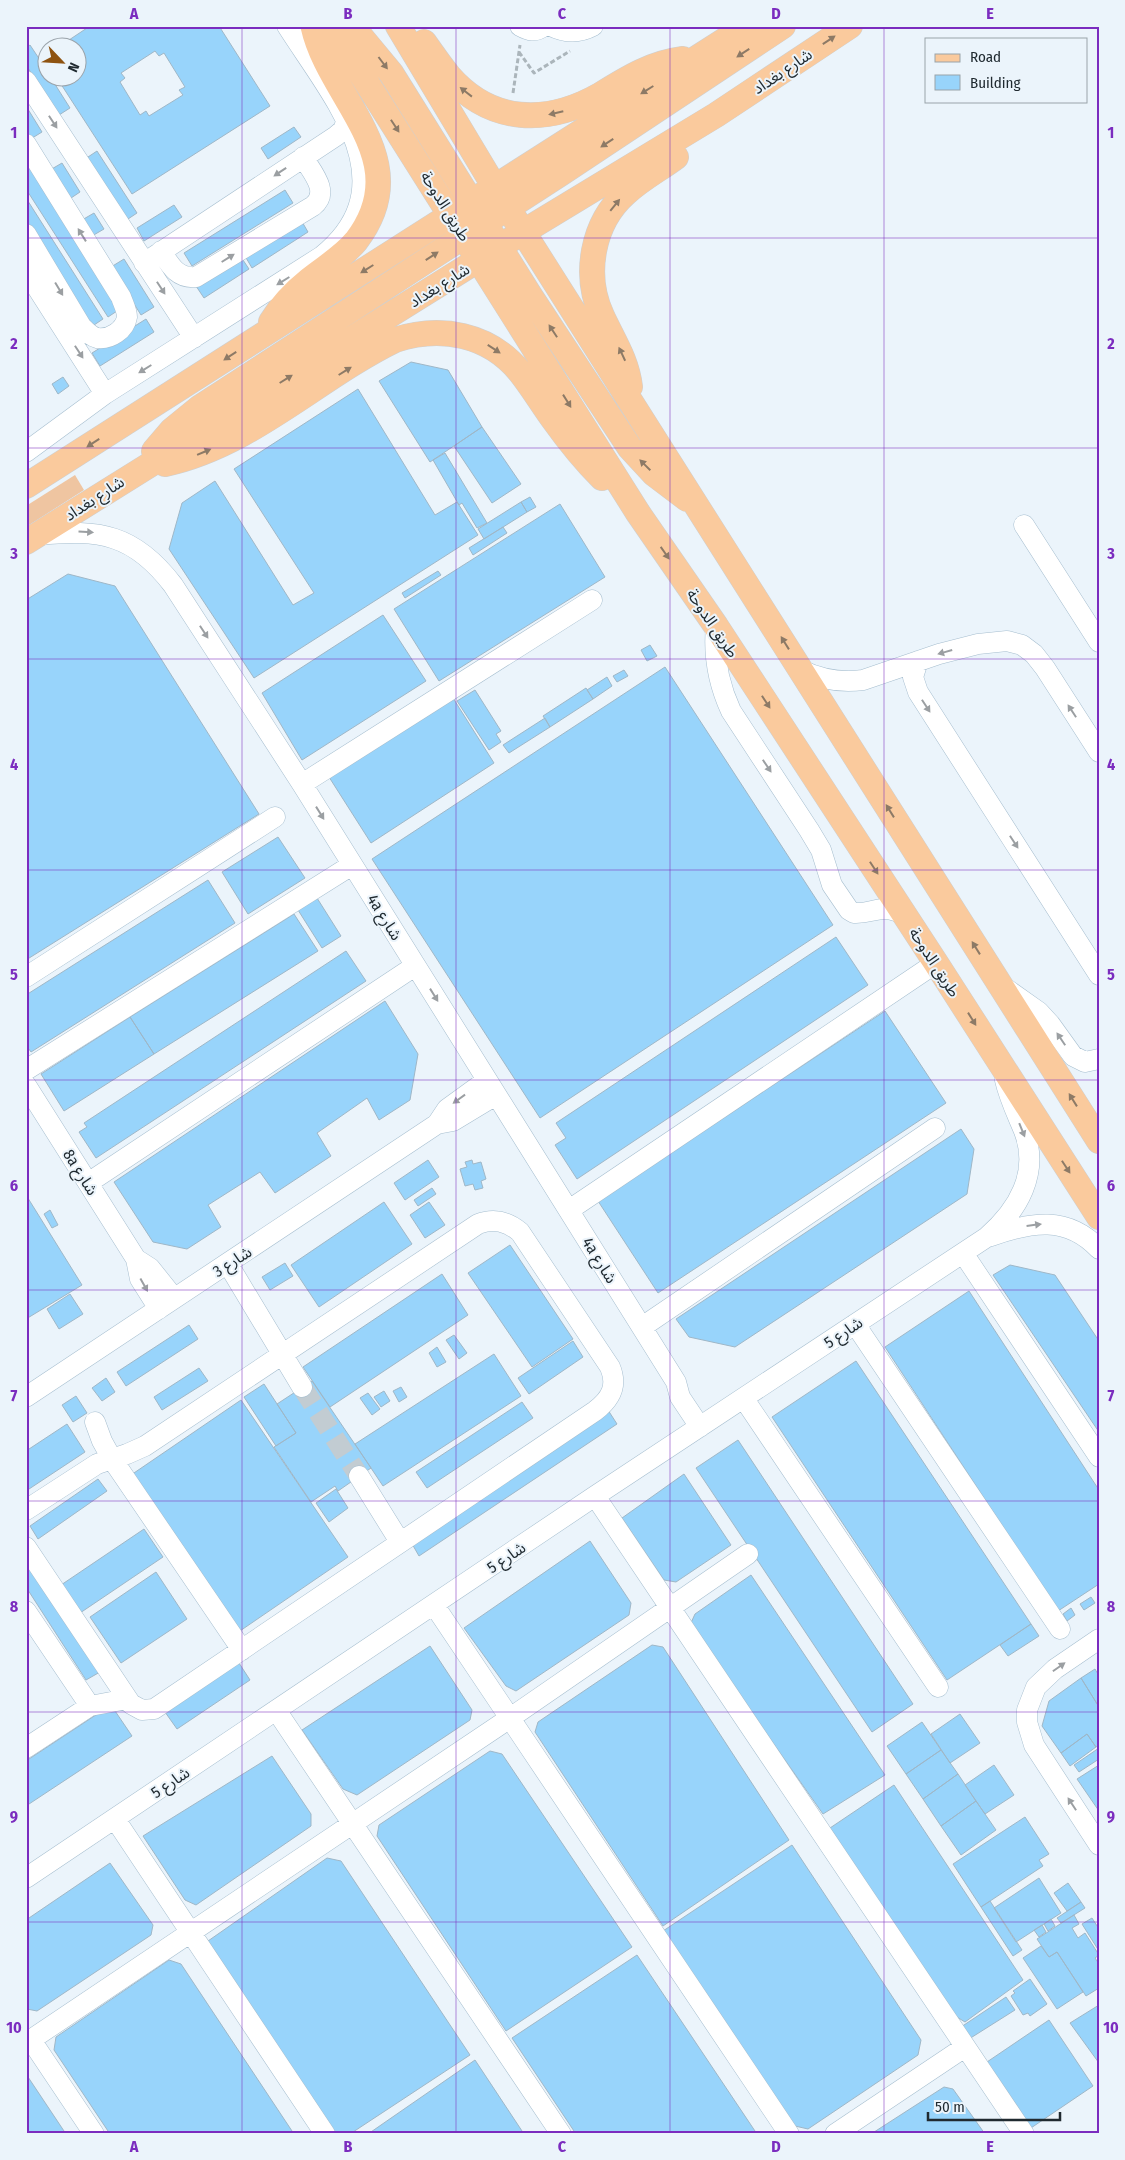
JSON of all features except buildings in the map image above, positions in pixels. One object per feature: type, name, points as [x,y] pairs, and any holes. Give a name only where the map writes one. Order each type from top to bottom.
[{"type":"main road","points":[[264,334],[289,298],[311,278],[335,262],[356,240],[371,214],[375,201],[376,166],[367,133],[328,68],[313,26]]},
{"type":"main road","name":"طريق الدوحة","points":[[331,26],[460,208],[463,236],[489,253],[638,513],[716,626],[1099,1217]]},
{"type":"main road","points":[[352,26],[391,73],[460,208],[484,223],[489,253],[630,448],[667,485],[697,505]]},
{"type":"main road","points":[[398,26],[494,186],[1099,1141]]},
{"type":"main road","points":[[408,26],[459,86],[481,102],[509,113],[541,116],[557,113],[586,102],[645,69],[671,61],[698,58]]},
{"type":"main road","points":[[26,486],[747,26]]},
{"type":"main road","points":[[140,469],[172,430],[199,408],[783,26]]},
{"type":"main road","name":"شارع بغداد","points":[[32,539],[140,469],[716,115],[850,26]]},
{"type":"main road","points":[[631,402],[629,375],[625,362],[603,317],[595,295],[592,261],[597,237],[609,213],[622,198],[683,151],[716,115]]},
{"type":"main road","points":[[140,469],[177,461],[221,445],[269,419],[395,340],[423,333],[452,333],[484,342],[510,361],[582,456],[638,513]]},
{"type":"street","points":[[26,452],[105,394],[322,256],[344,236],[358,211],[363,186],[360,154],[347,120],[287,26]]},
{"type":"street","points":[[520,27],[530,31],[539,30],[544,26]]},
{"type":"street","points":[[551,26],[569,32],[580,32],[593,26]]},
{"type":"street","points":[[26,82],[194,338]]},
{"type":"street","points":[[144,262],[336,136],[343,130],[347,120]]},
{"type":"street","points":[[26,144],[123,302],[127,316],[124,326],[117,334],[107,338],[97,338],[88,334],[81,326],[30,241]]},
{"type":"street","points":[[161,251],[179,274],[196,277],[313,206],[320,198],[321,188],[303,157]]},
{"type":"street","points":[[30,241],[30,263],[33,278],[105,394]]},
{"type":"street","points":[[1024,525],[1099,642]]},
{"type":"street","name":"4a شارع","points":[[32,539],[70,532],[95,533],[119,539],[140,551],[159,567],[173,585],[302,784],[676,1382],[694,1396],[705,1424]]},
{"type":"street","points":[[302,784],[592,600]]},
{"type":"street","points":[[716,626],[715,661],[718,678],[727,703],[815,840],[829,878],[838,894],[849,910],[854,913],[887,908],[904,914]]},
{"type":"street","points":[[802,670],[825,680],[850,682],[864,680],[918,661],[992,641],[1007,641],[1022,645],[1034,654],[1045,668],[1099,752]]},
{"type":"street","points":[[918,661],[913,677],[918,692],[1099,975]]},
{"type":"street","points":[[26,977],[275,817]]},
{"type":"street","points":[[26,1070],[352,865]]},
{"type":"street","points":[[569,1210],[936,963]]},
{"type":"street","points":[[88,1183],[415,966]]},
{"type":"street","points":[[998,983],[1027,1001],[1039,1012],[1060,1036],[1073,1056],[1085,1062],[1099,1059]]},
{"type":"street","name":"شارع 5","points":[[26,1878],[434,1606],[595,1496],[986,1237],[1000,1225],[1019,1200],[1028,1174],[1030,1160],[1028,1146],[1011,1102],[1002,1067]]},
{"type":"street","name":"8a شارع","points":[[26,1085],[136,1259],[140,1279],[166,1303]]},
{"type":"street","name":"شارع 3","points":[[26,1398],[437,1124],[447,1109],[492,1087]]},
{"type":"street","points":[[642,1327],[935,1128]]},
{"type":"street","points":[[26,1510],[88,1469],[145,1446],[478,1224],[494,1220],[508,1224],[520,1232],[614,1375],[613,1391],[603,1405],[154,1709],[142,1710],[136,1708],[127,1699],[26,1547]]},
{"type":"street","name":"شارع 5","points":[[986,1237],[1030,1225],[1054,1224],[1078,1232],[1099,1249]]},
{"type":"street","points":[[963,1253],[1099,1457]]},
{"type":"street","points":[[228,1264],[302,1387]]},
{"type":"street","points":[[856,1324],[1060,1629]]},
{"type":"street","points":[[744,1398],[938,1687]]},
{"type":"street","points":[[95,1422],[102,1441],[112,1459],[242,1650]]},
{"type":"street","points":[[359,1476],[400,1542]]},
{"type":"street","points":[[595,1496],[1024,2134]]},
{"type":"street","points":[[94,2134],[28,2042],[510,1718],[748,1554]]},
{"type":"street","points":[[434,1606],[789,2134]]},
{"type":"street","points":[[26,1611],[90,1706]]},
{"type":"street","points":[[1099,1640],[1055,1669],[1036,1687],[1028,1704],[1027,1722],[1034,1745],[1099,1845]]},
{"type":"street","points":[[26,1748],[90,1706],[127,1699]]},
{"type":"street","points":[[276,1710],[561,2134]]},
{"type":"street","points":[[115,1819],[325,2134]]},
{"type":"street","points":[[835,2134],[965,2047]]},
{"type":"path","points":[[509,113],[519,52],[520,27]]},
{"type":"path","points":[[519,52],[534,73],[577,47]]},
{"type":"shaded area","points":[[75,475],[84,490],[26,527],[26,506]]},
{"type":"tunnel","points":[[302,1387],[359,1476]]}]
